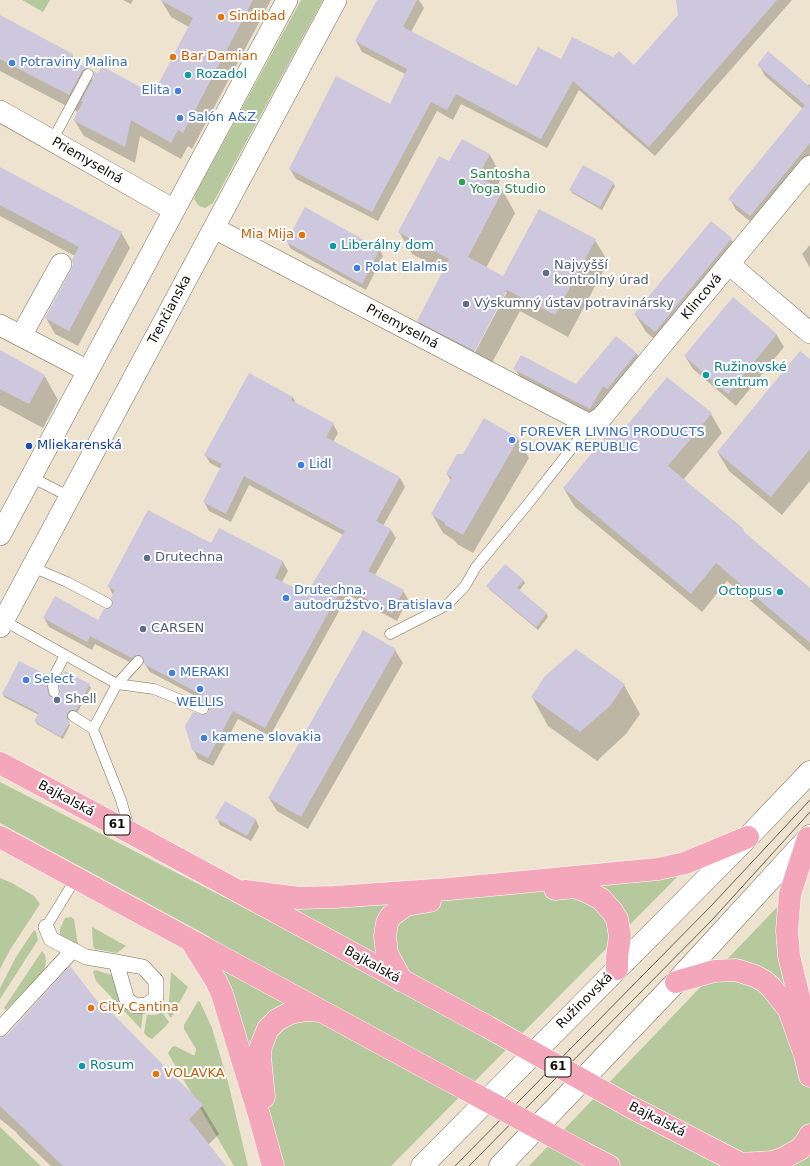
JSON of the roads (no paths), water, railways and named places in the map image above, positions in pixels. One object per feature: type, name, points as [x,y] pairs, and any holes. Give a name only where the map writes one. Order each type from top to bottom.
[{"type":"main road","name":"Bajkalská","points":[[0,763],[488,1027],[629,1106],[742,1165]]},
{"type":"main road","points":[[0,837],[10,848],[76,878],[609,1166]]},
{"type":"main road","points":[[233,889],[300,898],[335,897],[449,889],[658,869],[685,862],[748,837]]},
{"type":"main road","points":[[809,837],[790,894],[787,930],[788,956],[810,1043]]},
{"type":"main road","points":[[402,981],[387,954],[386,930],[391,916],[406,905],[449,898],[574,887],[601,899],[612,911],[616,919],[620,936],[617,969]]},
{"type":"main road","points":[[190,940],[216,980],[222,994],[259,1115],[272,1166]]},
{"type":"main road","points":[[676,982],[714,970],[736,970],[751,974],[764,981],[771,987],[789,1010],[805,1055],[810,1076]]},
{"type":"main road","points":[[282,1166],[264,1097],[260,1057],[261,1046],[268,1030],[283,1016],[298,1011],[322,1011]]},
{"type":"main road","points":[[742,1165],[773,1162],[784,1158],[800,1148],[806,1142],[810,1134]]},
{"type":"street","points":[[0,535],[287,0]]},
{"type":"street","name":"Trenčianska","points":[[1,622],[70,497],[336,0]]},
{"type":"street","name":"Priemyselná","points":[[0,112],[174,210]]},
{"type":"street","name":"Klincová","points":[[590,425],[602,417],[810,166]]},
{"type":"street","name":"Priemyselná","points":[[214,228],[590,425]]},
{"type":"street","points":[[21,336],[61,264]]},
{"type":"street","points":[[729,264],[810,333]]},
{"type":"street","points":[[0,325],[88,371]]},
{"type":"street","name":"Ružinovská","points":[[422,1166],[748,837],[810,772]]},
{"type":"street","points":[[500,1166],[676,982],[809,837]]},
{"type":"street","points":[[46,927],[51,939],[86,957],[116,962]]},
{"type":"street","points":[[0,1029],[73,950]]},
{"type":"lane","points":[[52,141],[88,74]]},
{"type":"lane","points":[[390,634],[447,605],[465,586],[476,567],[590,425]]},
{"type":"lane","points":[[31,477],[70,497]]},
{"type":"lane","points":[[32,567],[67,582],[107,603]]},
{"type":"lane","points":[[1,622],[117,684],[154,689],[203,709]]},
{"type":"lane","points":[[54,692],[52,680],[65,655]]},
{"type":"lane","points":[[93,729],[117,684],[138,661]]},
{"type":"lane","points":[[73,716],[93,729],[121,800],[131,833]]},
{"type":"lane","points":[[46,927],[76,878]]},
{"type":"tram line","points":[[455,1166],[711,906],[810,800]]},
{"type":"tram line","points":[[469,1166],[712,920],[810,812]]},
{"type":"place","name":"Sindibad","points":[[221,17]]},
{"type":"place","name":"Bar Damian","points":[[173,57]]},
{"type":"place","name":"Potraviny Malina","points":[[12,63]]},
{"type":"place","name":"Rozadol","points":[[188,75]]},
{"type":"place","name":"Elita","points":[[178,91]]},
{"type":"place","name":"Salón A&Z","points":[[180,118]]},
{"type":"place","name":"Santosha Yoga Studio","points":[[462,182]]},
{"type":"place","name":"Mia Mija","points":[[302,235]]},
{"type":"place","name":"Liberálny dom","points":[[333,246]]},
{"type":"place","name":"Polat Elalmis","points":[[357,268]]},
{"type":"place","name":"Najvyšší kontrolný úrad","points":[[546,273]]},
{"type":"place","name":"Výskumný ústav potravinársky","points":[[466,304]]},
{"type":"place","name":"Ružinovské centrum","points":[[706,375]]},
{"type":"place","name":"FOREVER LIVING PRODUCTS SLOVAK REPUBLIC","points":[[512,440]]},
{"type":"place","name":"Mliekarenská","points":[[29,446]]},
{"type":"place","name":"Lidl","points":[[301,465]]},
{"type":"place","name":"Drutechna","points":[[147,558]]},
{"type":"place","name":"Octopus","points":[[780,592]]},
{"type":"place","name":"Drutechna, autodružstvo, Bratislava","points":[[286,598]]},
{"type":"place","name":"CARSEN","points":[[143,629]]},
{"type":"place","name":"MERAKI","points":[[172,673]]},
{"type":"place","name":"Select","points":[[26,680]]},
{"type":"place","name":"WELLIS","points":[[200,689]]},
{"type":"place","name":"Shell","points":[[57,700]]},
{"type":"place","name":"kamene slovakia","points":[[204,738]]},
{"type":"place","name":"City Cantina","points":[[91,1008]]},
{"type":"place","name":"Rosum","points":[[82,1066]]},
{"type":"place","name":"VOLAVKA","points":[[156,1074]]}]
